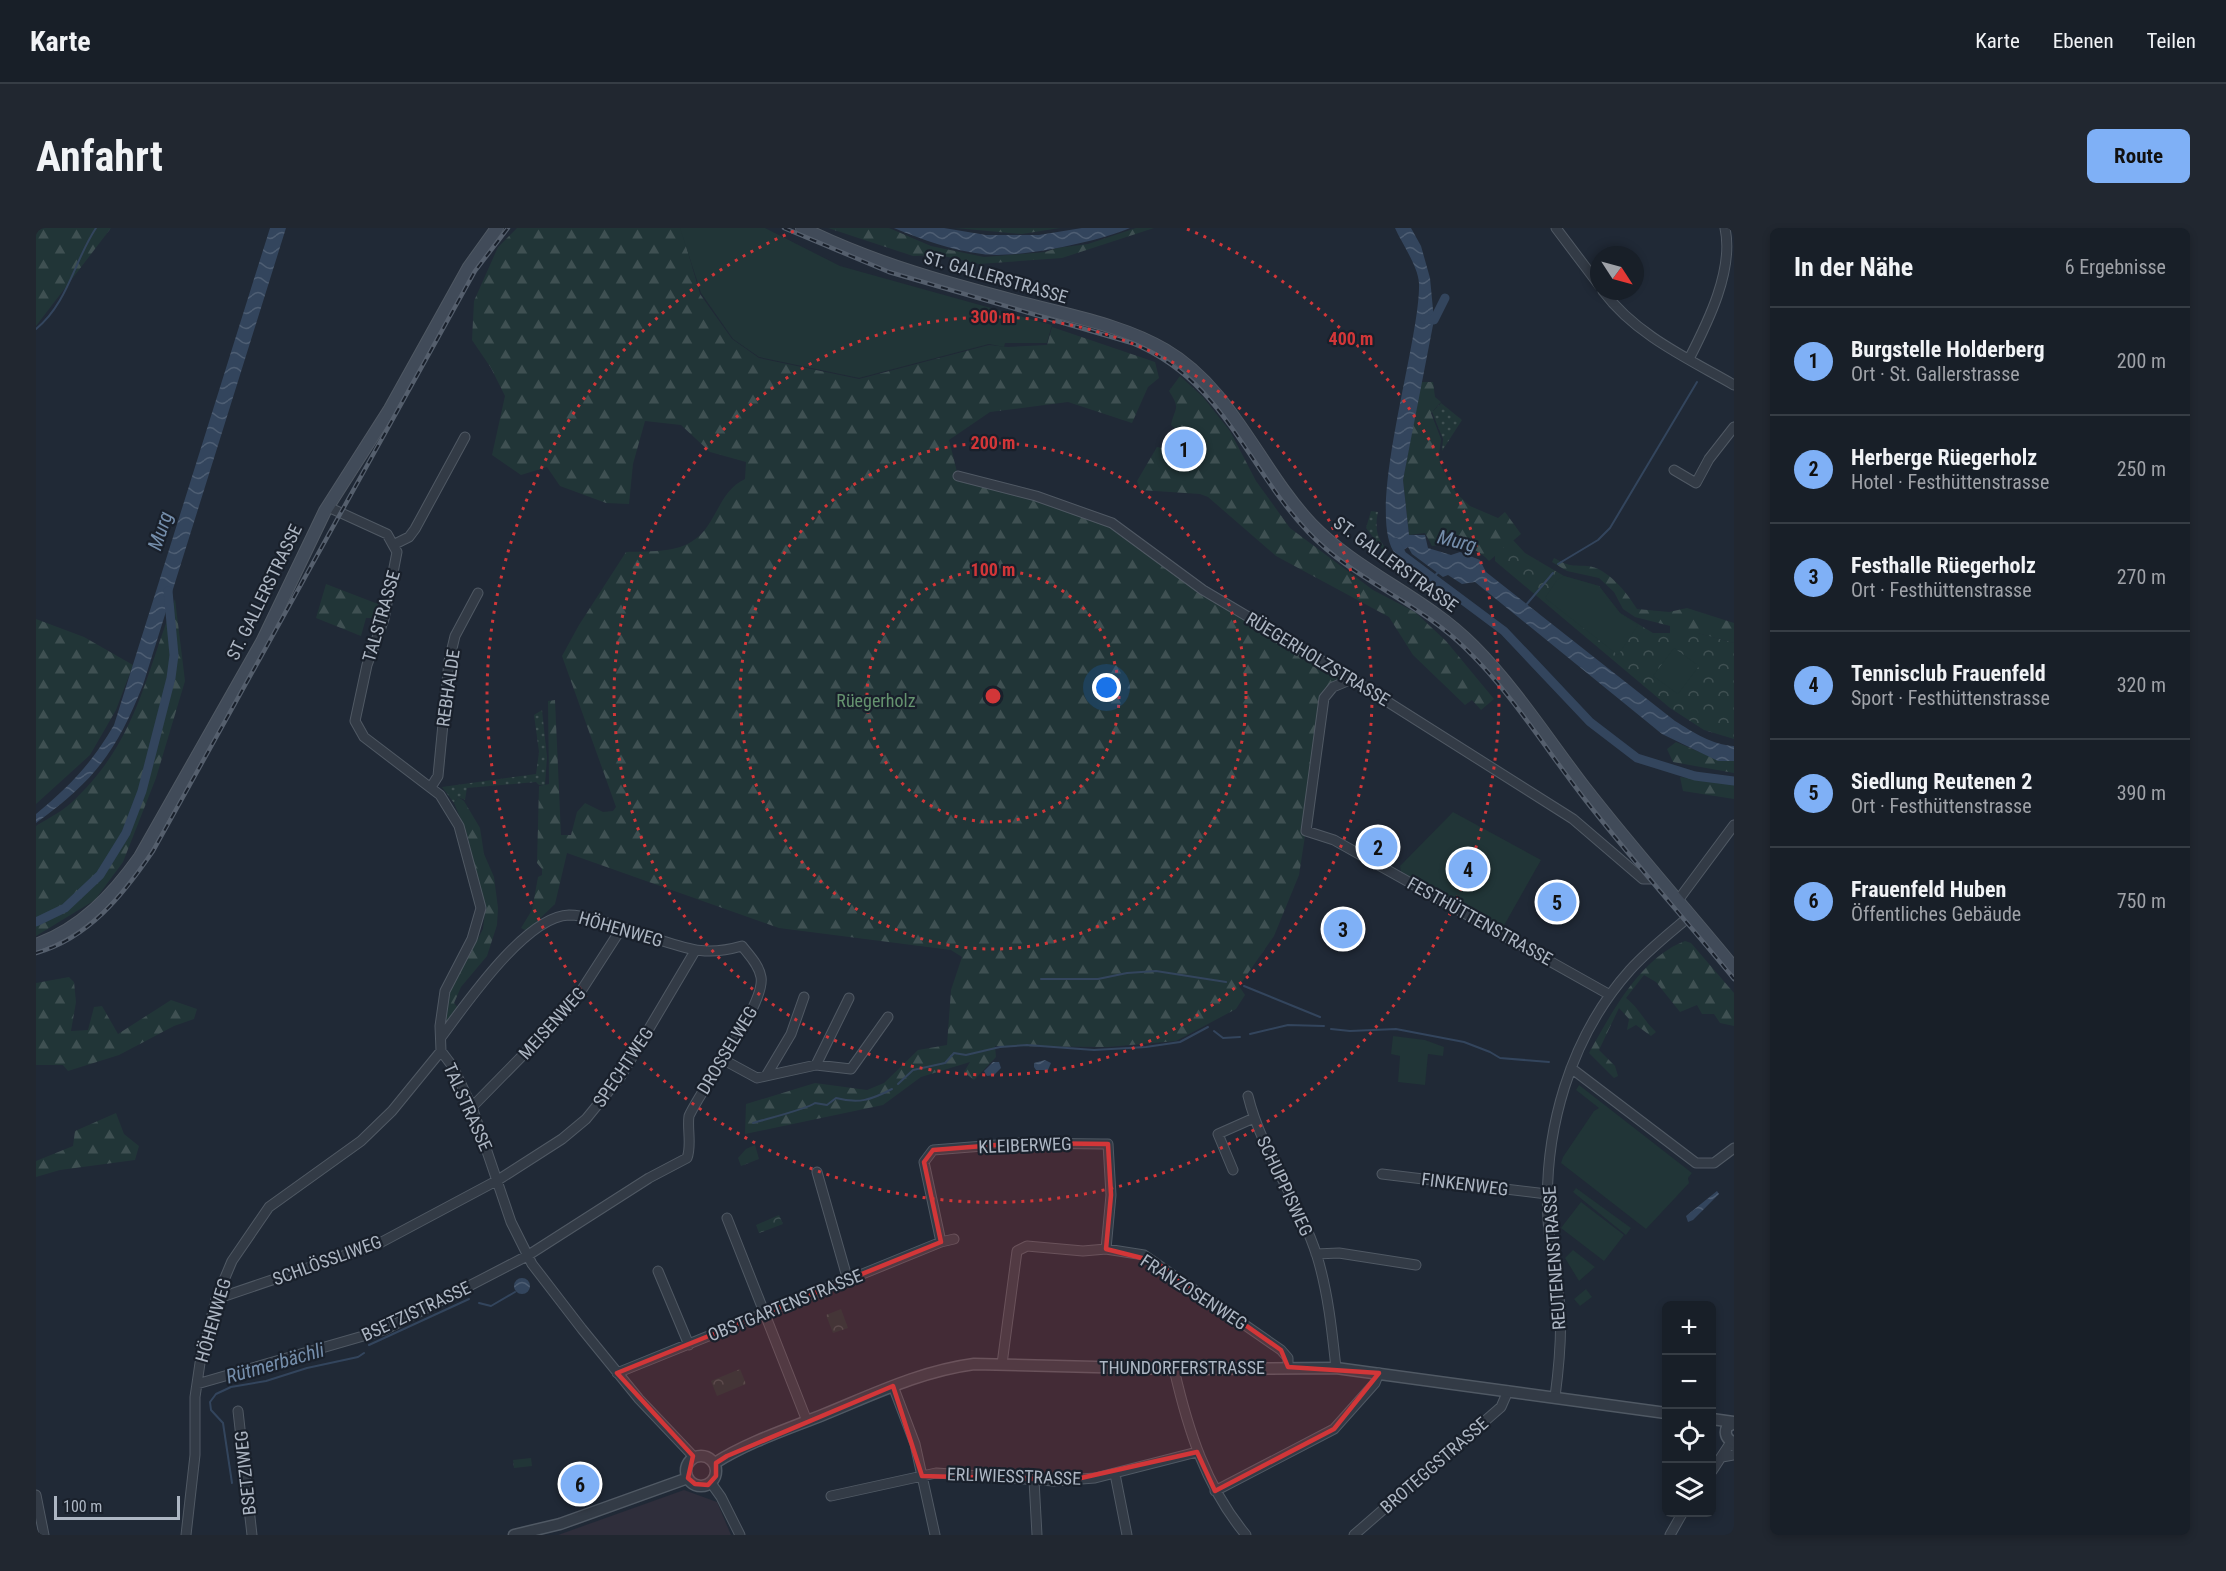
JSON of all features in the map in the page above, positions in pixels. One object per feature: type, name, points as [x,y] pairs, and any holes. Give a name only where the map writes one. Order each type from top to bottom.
[{"type":"main road","name":"ST. GALLERSTRASSE","points":[[36,945],[68,930],[89,915],[116,889],[140,857],[262,642],[327,507],[390,409],[469,267],[497,228]]},
{"type":"main road","name":"ST. GALLERSTRASSE","points":[[802,228],[853,251],[929,278],[1127,333],[1162,348],[1182,361],[1212,389],[1286,494],[1313,526],[1353,559],[1439,616],[1487,660],[1605,813],[1679,899],[1734,968]]},
{"type":"street","points":[[1556,228],[1590,273]]},
{"type":"street","points":[[1689,359],[1721,297],[1731,265],[1731,239],[1725,228]]},
{"type":"street","points":[[1611,300],[1633,324],[1734,385]]},
{"type":"street","points":[[1674,470],[1696,483],[1709,459],[1734,427]]},
{"type":"street","points":[[395,544],[409,537],[415,529],[465,437]]},
{"type":"street","name":"RÜEGERHOLZSTRASSE","points":[[958,476],[1036,496],[1112,523],[1203,590],[1352,679],[1573,819],[1642,879],[1651,879],[1656,874]]},
{"type":"street","name":"TALSTRASSE","points":[[327,507],[387,534],[395,544],[396,560],[384,619],[367,665],[355,721],[364,737],[431,787],[446,804],[459,826],[481,908],[472,939],[445,991],[441,1051],[453,1067],[472,1107],[511,1222],[527,1256],[617,1373],[694,1457]]},
{"type":"street","name":"REBHALDE","points":[[431,787],[438,776],[446,672],[452,647],[478,593]]},
{"type":"street","name":"FESTHÜTTENSTRASSE","points":[[1352,679],[1333,687],[1324,698],[1306,831],[1334,840],[1610,995]]},
{"type":"street","points":[[1679,899],[1734,825]]},
{"type":"street","name":"HÖHENWEG","points":[[442,1036],[506,957],[530,932],[545,922],[570,915],[694,951],[724,951],[742,946]]},
{"type":"street","name":"REUTENENSTRASSE","points":[[1555,1397],[1560,1351],[1560,1313],[1547,1194],[1554,1125],[1571,1068],[1592,1024],[1610,995],[1646,954],[1691,915]]},
{"type":"street","name":"MEISENWEG","points":[[472,1107],[572,1005],[621,929]]},
{"type":"street","name":"DROSSELWEG","points":[[687,1158],[690,1149],[687,1130],[689,1116],[761,991],[762,979],[758,968],[742,946]]},
{"type":"street","name":"SPECHTWEG","points":[[498,1180],[562,1139],[604,1099],[627,1066],[694,951]]},
{"type":"street","points":[[766,1076],[791,1034],[804,997]]},
{"type":"street","points":[[816,1065],[849,998]]},
{"type":"street","points":[[722,1059],[757,1078],[816,1065],[851,1069],[888,1017]]},
{"type":"street","name":"HÖHENWEG","points":[[186,1535],[195,1455],[197,1384],[216,1299],[232,1261],[269,1207],[361,1141],[392,1111],[441,1051]]},
{"type":"street","points":[[1571,1068],[1696,1163],[1714,1163],[1734,1148]]},
{"type":"street","name":"SCHUPPISWEG","points":[[1248,1096],[1270,1158],[1316,1254],[1328,1304],[1336,1368]]},
{"type":"street","name":"SCHUPPISWEG","points":[[1233,1170],[1218,1134],[1254,1118]]},
{"type":"street","name":"KLEIBERWEG","points":[[941,1242],[924,1162],[933,1150],[1020,1143],[1108,1144],[1111,1195],[1106,1249]]},
{"type":"street","name":"BSETZISTRASSE","points":[[197,1384],[368,1336],[527,1256],[649,1178],[687,1158]]},
{"type":"street","points":[[817,1172],[847,1277]]},
{"type":"street","name":"FINKENWEG","points":[[1382,1174],[1547,1194]]},
{"type":"street","name":"SCHLÖSSLIWEG","points":[[216,1299],[369,1248],[498,1180]]},
{"type":"street","points":[[727,1218],[807,1421]]},
{"type":"street","name":"OBSTGARTENSTRASSE","points":[[617,1373],[842,1282],[847,1277],[855,1277],[941,1242],[954,1239]]},
{"type":"street","name":"FRANZOSENWEG","points":[[1002,1364],[1017,1251],[1027,1246],[1083,1251],[1106,1249],[1138,1254],[1154,1261],[1281,1350],[1288,1358],[1288,1367]]},
{"type":"street","name":"SCHUPPISWEG","points":[[1316,1254],[1339,1253],[1416,1265]]},
{"type":"street","points":[[658,1271],[689,1344]]},
{"type":"street","name":"THUNDORFERSTRASSE","points":[[715,1463],[807,1421],[893,1386],[948,1368],[1002,1364],[1174,1369],[1336,1368],[1662,1412]]},
{"type":"street","points":[[1174,1369],[1197,1452],[1215,1491],[1230,1516],[1246,1535]]},
{"type":"street","points":[[1215,1491],[1334,1429],[1375,1383],[1379,1373]]},
{"type":"street","points":[[893,1386],[910,1427],[935,1535]]},
{"type":"street","name":"BROTEGGSTRASSE","points":[[1354,1535],[1501,1407],[1508,1390]]},
{"type":"street","name":"BSETZIWEG","points":[[238,1411],[252,1535]]},
{"type":"street","points":[[1716,1420],[1734,1422]]},
{"type":"street","points":[[1716,1465],[1731,1441],[1727,1427],[1734,1422]]},
{"type":"street","points":[[1716,1424],[1731,1441]]},
{"type":"street","name":"ERLIWIESSTRASSE","points":[[831,1496],[936,1473],[1034,1480],[1072,1480],[1115,1474],[1197,1452]]},
{"type":"street","points":[[1722,1456],[1734,1455]]},
{"type":"street","points":[[704,1456],[715,1463],[716,1476],[711,1483],[699,1486],[688,1478],[688,1464],[694,1457],[704,1456]]},
{"type":"street","points":[[1115,1474],[1127,1535]]},
{"type":"street","points":[[514,1535],[545,1532],[688,1478]]},
{"type":"street","points":[[1034,1480],[1037,1535]]},
{"type":"street","points":[[711,1483],[721,1497],[740,1535]]},
{"type":"street","points":[[36,1495],[44,1535]]},
{"type":"street","points":[[1670,1535],[1680,1517]]},
{"type":"highlighted area","points":[[1020,1143],[1108,1144],[1111,1195],[1106,1249],[1154,1261],[1281,1350],[1288,1367],[1379,1373],[1334,1429],[1215,1491],[1197,1452],[1072,1480],[922,1476],[893,1386],[727,1456],[716,1463],[716,1476],[708,1485],[695,1484],[688,1478],[693,1456],[617,1373],[941,1242],[924,1162],[933,1150]]},
{"type":"shaded area","points":[[684,1490],[717,1502],[731,1535],[558,1535]]},
{"type":"green space","points":[[36,228],[111,228],[36,326]]},
{"type":"green space","name":"Rüegerholz","points":[[517,228],[681,228],[700,294],[732,339],[759,358],[859,379],[989,345],[1008,347],[1047,345],[1052,327],[1155,362],[1159,378],[1148,387],[1132,423],[1068,402],[990,412],[949,440],[958,476],[1094,515],[1167,565],[1352,679],[1327,693],[1299,875],[1274,936],[1239,986],[1245,995],[1236,1009],[1176,1041],[1108,1047],[995,1046],[996,1057],[974,1080],[964,1072],[970,1062],[921,1077],[883,1105],[745,1134],[746,1104],[815,1083],[867,1090],[884,1083],[918,1050],[947,1045],[951,990],[962,957],[951,950],[779,928],[567,853],[555,904],[527,931],[521,928],[532,910],[538,877],[542,875],[542,869],[537,863],[539,786],[549,784],[548,701],[555,700],[561,835],[571,835],[577,812],[585,803],[603,812],[613,811],[616,807],[562,656],[626,552],[668,550],[684,546],[700,536],[728,492],[745,479],[746,462],[710,452],[681,425],[645,421],[633,464],[629,504],[606,503],[560,486],[547,467],[521,475],[492,455],[505,396],[491,368],[472,340],[474,301],[498,247]]},
{"type":"green space","points":[[680,228],[765,228],[840,266],[1052,325],[1047,343],[1005,343],[1004,347],[989,344],[859,378],[759,357],[733,339],[701,293]]},
{"type":"green space","points":[[828,228],[889,228],[931,246],[984,257],[1045,252],[1088,244],[1136,228],[1154,228],[1062,258],[979,264],[939,255],[913,256]]},
{"type":"green space","points":[[955,228],[1060,228],[1022,234]]},
{"type":"green space","points":[[1180,376],[1203,397],[1230,431],[1256,481],[1290,528],[1373,590],[1415,612],[1446,641],[1494,699],[1481,710],[1472,700],[1465,705],[1413,655],[1389,617],[1276,556],[1208,497],[1200,494],[1140,490],[1137,481],[1157,447],[1184,452],[1194,445],[1171,425],[1176,405],[1169,391]]},
{"type":"green space","points":[[1421,382],[1433,382],[1435,397],[1441,402],[1431,413],[1441,439],[1440,464],[1456,493],[1470,506],[1498,518],[1505,512],[1521,534],[1489,561],[1477,551],[1463,546],[1447,544],[1432,546],[1425,533],[1409,535],[1403,480]]},
{"type":"green space","points":[[1441,403],[1462,420],[1442,451],[1443,439],[1432,412]]},
{"type":"green space","points":[[1371,511],[1378,512],[1377,531],[1386,548],[1383,550],[1366,528]]},
{"type":"green space","points":[[1513,540],[1525,553],[1564,576],[1599,586],[1620,613],[1653,633],[1698,633],[1734,643],[1734,739],[1704,730],[1670,708],[1495,561],[1495,554]]},
{"type":"green space","points":[[1554,558],[1567,564],[1587,566],[1602,571],[1622,589],[1637,609],[1669,612],[1687,608],[1734,623],[1734,643],[1697,633],[1670,633],[1670,626],[1635,617],[1623,609],[1614,592],[1599,578],[1567,571],[1552,562]]},
{"type":"green space","points":[[1564,576],[1599,586],[1620,613],[1638,625],[1618,655],[1545,598],[1557,580]]},
{"type":"green space","points":[[326,584],[378,604],[375,618],[366,618],[361,636],[316,618]]},
{"type":"green space","points":[[175,599],[185,681],[156,778],[123,862],[95,900],[36,936],[36,826],[71,803],[93,780],[111,756],[136,708]]},
{"type":"green space","points":[[36,619],[84,637],[133,665],[116,710],[90,755],[36,804]]},
{"type":"green space","points":[[1674,648],[1699,666],[1678,694],[1653,676]]},
{"type":"green space","points":[[542,710],[547,757],[545,785],[539,785],[536,782],[467,788],[465,800],[458,797],[454,803],[442,787],[536,774],[539,752],[534,715]]},
{"type":"green space","points":[[1676,742],[1718,760],[1734,761],[1734,773],[1673,762],[1667,749]]},
{"type":"green space","points":[[1680,777],[1734,783],[1734,799],[1683,791]]},
{"type":"green space","points":[[458,797],[464,801],[480,828],[484,854],[494,877],[498,908],[497,925],[487,956],[461,987],[454,1003],[459,1009],[445,1028],[450,992],[483,929],[485,910],[467,834],[454,803]]},
{"type":"green space","points":[[1453,812],[1541,860],[1502,929],[1401,872],[1400,866]]},
{"type":"green space","points":[[1685,941],[1691,943],[1734,993],[1734,1026],[1720,1023],[1714,1014],[1702,1014],[1697,1005],[1680,1012],[1656,982],[1644,975],[1626,998],[1656,1032],[1651,1036],[1636,1025],[1627,1030],[1629,1019],[1619,1008],[1599,1050],[1615,1066],[1618,1076],[1614,1078],[1589,1053],[1617,1005],[1641,973],[1669,949]]},
{"type":"green space","points":[[69,977],[74,982],[76,1002],[71,1031],[88,1030],[94,1007],[102,1006],[118,1034],[171,1000],[197,1009],[194,1019],[174,1026],[119,1055],[68,1071],[63,1065],[36,1065],[36,983]]},
{"type":"green space","points":[[1393,1036],[1425,1040],[1444,1047],[1443,1056],[1428,1054],[1425,1085],[1398,1082],[1400,1056],[1391,1054]]},
{"type":"green space","points":[[1579,1085],[1692,1173],[1688,1178],[1689,1183],[1646,1229],[1561,1163],[1594,1111],[1599,1108],[1576,1090]]},
{"type":"green space","points":[[116,1113],[124,1134],[139,1146],[135,1160],[60,1170],[36,1177],[36,1161],[73,1146],[75,1131]]},
{"type":"green space","points":[[755,1145],[759,1159],[741,1166],[738,1158],[746,1149]]},
{"type":"green space","points":[[1576,1188],[1631,1228],[1626,1235],[1573,1192]]},
{"type":"green space","points":[[1581,1202],[1624,1235],[1604,1261],[1561,1228]]},
{"type":"green space","points":[[779,1215],[783,1224],[759,1233],[756,1225]]},
{"type":"green space","points":[[1573,1250],[1595,1267],[1579,1281],[1565,1258]]},
{"type":"green space","points":[[1586,1289],[1592,1297],[1580,1306],[1574,1299]]},
{"type":"green space","points":[[841,1309],[848,1328],[833,1333],[826,1315]]},
{"type":"green space","points":[[740,1369],[746,1384],[717,1396],[711,1381]]},
{"type":"green space","points":[[531,1458],[532,1466],[514,1468],[513,1460]]},
{"type":"water","points":[[270,228],[286,228],[143,685],[123,729],[102,763],[74,793],[36,823],[36,814],[80,773],[114,725]]},
{"type":"water","points":[[894,228],[944,228],[986,235],[1039,235],[1082,228],[1130,228],[1098,239],[1057,248],[997,255],[948,247]]},
{"type":"water","points":[[1395,228],[1411,228],[1421,246],[1430,278],[1434,320],[1403,480],[1409,535],[1425,535],[1428,548],[1451,555],[1460,552],[1480,560],[1486,572],[1675,721],[1710,741],[1734,746],[1734,761],[1718,761],[1662,734],[1475,582],[1462,584],[1448,575],[1443,577],[1412,554],[1408,547],[1396,555],[1388,534],[1386,504],[1389,467],[1412,344],[1419,283],[1413,262]]},
{"type":"water","points":[[1045,1060],[1051,1063],[1048,1070],[1036,1070],[1034,1063]]},
{"type":"water","points":[[993,1062],[999,1062],[1001,1068],[994,1075],[987,1076],[984,1071]]},
{"type":"water","points":[[1717,1191],[1719,1194],[1693,1220],[1688,1222],[1686,1216]]},
{"type":"water","points":[[522,1278],[528,1280],[530,1286],[528,1292],[522,1294],[516,1292],[514,1286],[516,1280]]},
{"type":"waterway","points":[[36,329],[56,307],[96,228]]},
{"type":"waterway","points":[[1425,319],[1434,320],[1445,298]]},
{"type":"waterway","points":[[1558,564],[1598,540],[1610,528],[1697,382]]},
{"type":"waterway","points":[[1395,542],[1402,555],[1504,631],[1590,722],[1637,758],[1695,776],[1734,781]]},
{"type":"waterway","points":[[1433,578],[1439,571]]},
{"type":"waterway","points":[[1526,605],[1553,573]]},
{"type":"waterway","points":[[36,922],[65,908],[100,875],[126,833],[142,791],[171,678],[174,655],[168,591]]},
{"type":"waterway","points":[[1041,979],[1098,979],[1127,973],[1156,971],[1226,982]]},
{"type":"waterway","points":[[1244,986],[1320,1017]]},
{"type":"waterway","points":[[1250,1034],[1288,1025],[1324,1026]]},
{"type":"waterway","points":[[898,1084],[913,1070],[945,1063],[954,1053],[966,1055],[1000,1047],[1027,1045],[1094,1050],[1146,1047],[1180,1042],[1208,1027]]},
{"type":"waterway","points":[[1331,1029],[1350,1031],[1396,1029],[1464,1042],[1500,1058],[1549,1062]]},
{"type":"waterway","points":[[1214,1031],[1223,1038],[1240,1037]]},
{"type":"waterway","points":[[753,1123],[815,1103],[827,1105],[836,1098],[852,1101],[865,1100],[892,1089]]},
{"type":"waterway","name":"Rütmerbächli","points":[[479,1303],[491,1306],[515,1292]]},
{"type":"waterway","name":"Rütmerbächli","points":[[369,1345],[469,1299]]},
{"type":"waterway","name":"Rütmerbächli","points":[[232,1483],[223,1423],[211,1410],[210,1402],[216,1394],[231,1387],[266,1381],[307,1368],[358,1357],[364,1353]]},
{"type":"railway","points":[[36,953],[72,937],[103,913],[130,883],[153,851],[475,271],[508,228]]},
{"type":"railway","points":[[784,228],[889,272],[1132,343],[1163,359],[1189,379],[1212,402],[1286,506],[1308,532],[1346,565],[1450,634],[1484,668],[1514,703],[1601,820],[1734,979]]},
{"type":"place","name":"Burgstelle Holderberg","points":[[1184,449]]},
{"type":"place","name":"Herberge Rüegerholz","points":[[1378,847]]},
{"type":"place","name":"Tennisclub Frauenfeld","points":[[1468,869]]},
{"type":"place","name":"Siedlung Reutenen 2","points":[[1557,902]]},
{"type":"place","name":"Festhalle Rüegerholz","points":[[1343,929]]},
{"type":"place","name":"Frauenfeld Huben","points":[[580,1484]]},
{"type":"water label","name":"Murg","points":[[160,531]]},
{"type":"water label","name":"Murg","points":[[1457,541]]}]
